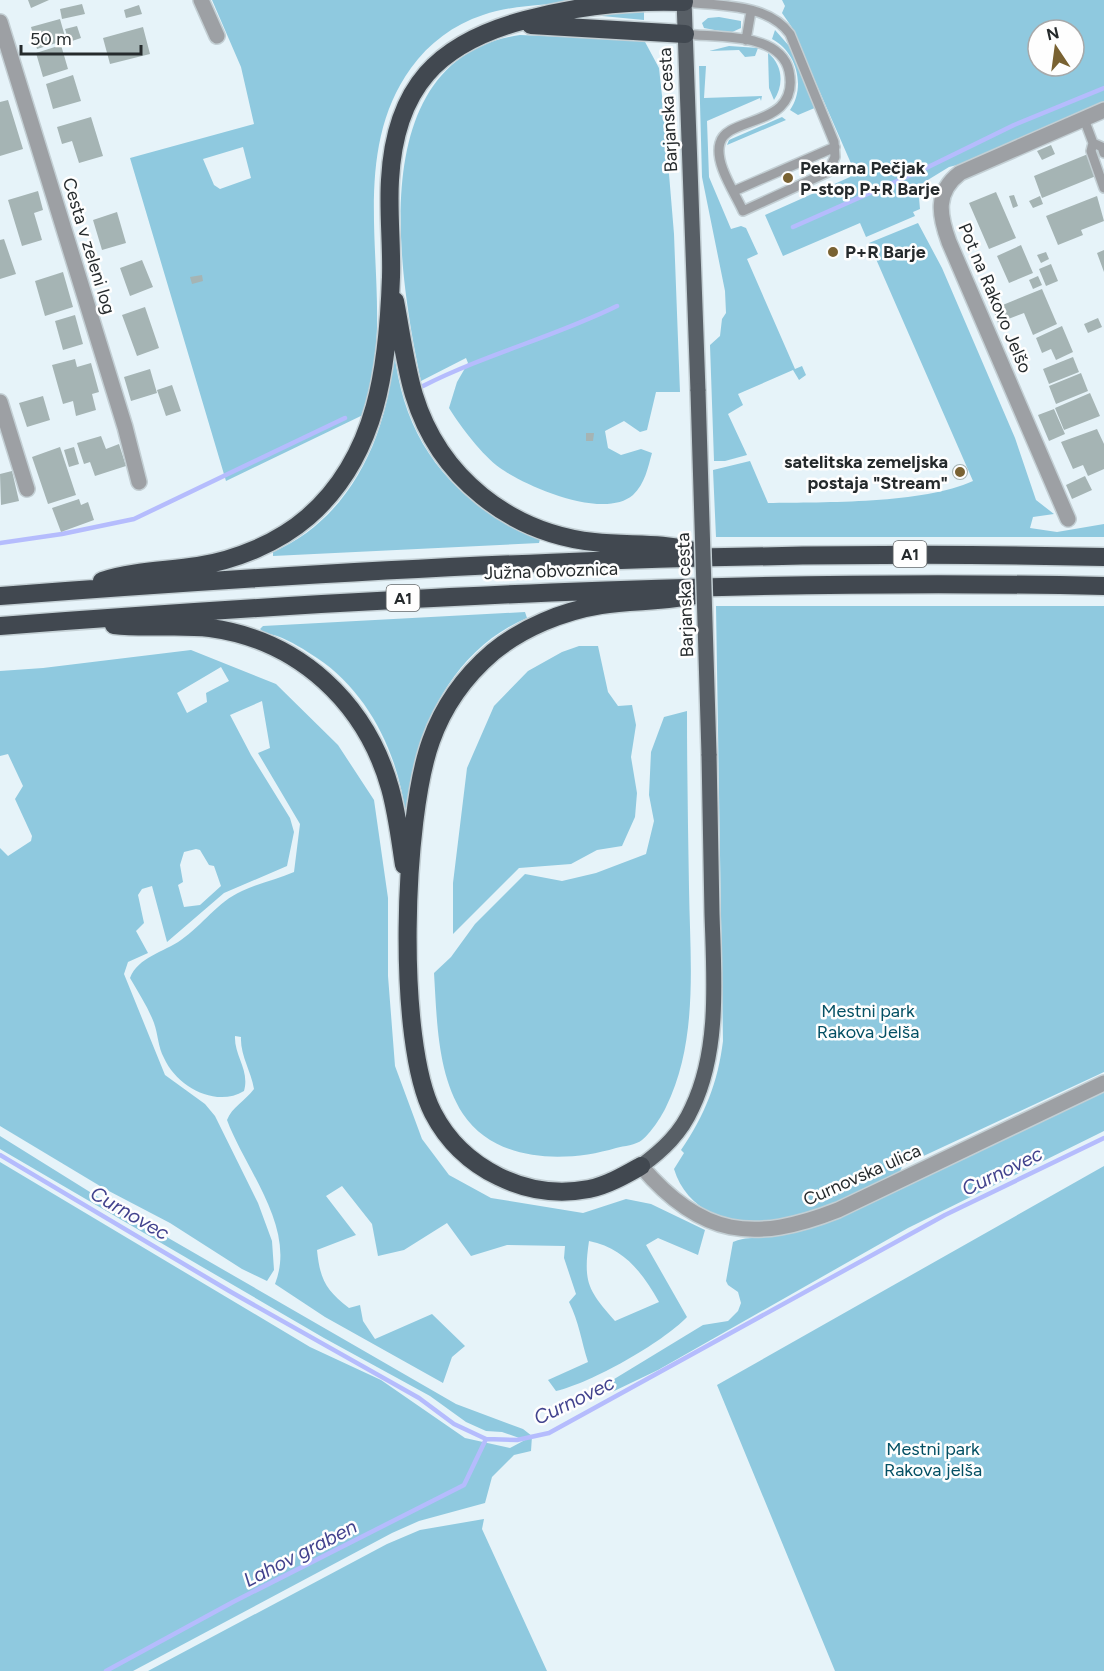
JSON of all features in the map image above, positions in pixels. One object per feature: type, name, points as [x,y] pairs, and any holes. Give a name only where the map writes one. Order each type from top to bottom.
[{"type":"highway","points":[[75,590],[128,573],[200,566],[248,552],[286,534],[322,503],[355,460],[373,418],[383,368],[391,277],[391,165],[398,128],[408,104],[427,73],[444,55],[472,37],[511,24],[612,2],[684,1]]},
{"type":"highway","points":[[511,24],[685,34]]},
{"type":"highway","points":[[391,277],[407,367],[423,418],[446,459],[470,487],[522,523],[553,534],[595,543],[668,544],[716,557]]},
{"type":"highway","name":"Južna obvoznica","points":[[0,596],[388,569],[716,557],[899,554],[1104,557]]},
{"type":"highway","points":[[408,897],[418,792],[430,743],[449,702],[475,669],[513,638],[556,617],[599,605],[673,601],[734,586]]},
{"type":"highway","name":"Južna obvoznica","points":[[0,626],[396,598],[734,586],[1104,586]]},
{"type":"highway","points":[[73,620],[143,629],[181,627],[230,631],[287,653],[325,678],[361,721],[384,770],[396,814],[408,897],[411,1010],[417,1065],[432,1112],[448,1137],[460,1150],[487,1170],[515,1184],[546,1190],[590,1188],[616,1180],[641,1166]]},
{"type":"main road","name":"Barjanska cesta","points":[[641,1166],[668,1145],[688,1118],[701,1086],[707,1061],[713,955],[698,391],[684,1]]},
{"type":"street","points":[[201,0],[217,36]]},
{"type":"street","name":"Cesta v zeleni log","points":[[0,21],[139,482]]},
{"type":"street","name":"Pot na Rakovo Jelšo","points":[[1068,519],[949,242],[942,224],[940,200],[950,180],[960,173],[1104,110]]},
{"type":"street","points":[[0,402],[27,489]]},
{"type":"street","name":"Curnovska ulica","points":[[641,1166],[675,1201],[715,1223],[759,1230],[795,1225],[838,1210],[1104,1083]]},
{"type":"lane","points":[[684,1],[751,11],[778,21],[790,34],[828,123],[835,147],[834,162],[821,177],[743,211],[724,169],[719,148],[722,136],[774,112],[783,102],[789,88],[789,73],[781,55],[765,43],[685,34]]},
{"type":"lane","points":[[746,40],[751,11]]},
{"type":"lane","points":[[1084,118],[1094,143],[1102,147],[1104,153]]},
{"type":"lane","points":[[1094,143],[1091,151],[1104,188]]},
{"type":"lane","points":[[734,191],[835,147]]},
{"type":"green space","points":[[212,0],[581,0],[495,11],[472,19],[442,36],[411,68],[394,97],[383,128],[377,161],[374,194],[376,350],[365,414],[226,481],[130,158],[254,124],[241,67]],"holes":[[[243,147],[251,178],[220,189],[214,185],[203,159]]]},
{"type":"green space","points":[[782,0],[1104,0],[1104,102],[961,164],[949,167],[918,186],[920,209],[913,212],[915,216],[866,237],[860,223],[783,256],[765,215],[850,177],[853,168],[791,26],[782,13],[785,6]]},
{"type":"green space","points":[[644,9],[644,20],[602,16],[602,13]]},
{"type":"green space","points":[[719,17],[741,21],[741,28],[730,33],[704,28],[702,23],[708,18]]},
{"type":"green space","points":[[775,30],[790,47],[817,107],[798,115],[790,110],[797,91],[796,71],[788,52],[772,39]]},
{"type":"green space","points":[[520,35],[644,40],[659,68],[674,234],[680,392],[656,392],[647,430],[640,432],[624,421],[605,431],[608,448],[621,455],[641,449],[652,453],[646,475],[640,486],[633,495],[620,502],[604,504],[566,498],[528,484],[493,463],[472,440],[449,408],[457,382],[468,363],[466,358],[421,381],[405,284],[401,230],[403,176],[414,126],[435,83],[470,52]]},
{"type":"green space","points":[[729,46],[758,48],[755,56],[745,57],[739,50],[709,51]]},
{"type":"green space","points":[[768,53],[777,63],[780,75],[779,88],[774,100],[769,88]]},
{"type":"green space","points":[[699,66],[706,66],[704,98],[762,96],[761,101],[760,98],[707,121],[709,177],[731,229],[741,226],[746,228],[758,254],[747,259],[795,369],[802,366],[806,375],[799,380],[793,370],[738,394],[743,405],[728,414],[747,455],[725,461],[714,461],[710,345],[720,336],[722,319],[726,313],[725,291],[702,177]]},
{"type":"green space","points":[[782,117],[786,120],[727,145],[729,140]]},
{"type":"green space","points":[[918,223],[942,268],[1015,438],[1036,500],[1054,514],[1033,517],[1030,528],[1057,532],[1104,524],[1104,537],[716,537],[713,470],[750,461],[768,503],[845,502],[901,498],[952,489],[973,481],[869,243]]},
{"type":"green space","points":[[394,350],[400,384],[409,414],[422,442],[439,467],[459,489],[482,508],[509,525],[540,539],[539,543],[273,556],[273,552],[301,537],[325,517],[362,469],[375,441],[384,411],[391,381]]},
{"type":"green space","name":"Mestni park Rakova Jelša","points":[[716,606],[1104,606],[1104,1072],[902,1166],[900,1173],[832,1205],[784,1220],[760,1223],[736,1221],[705,1210],[684,1190],[674,1169],[684,1153],[681,1150],[709,1098],[718,1070],[723,1041]]},
{"type":"green space","points":[[525,612],[527,618],[499,633],[475,652],[455,675],[439,701],[416,758],[409,789],[406,819],[403,796],[389,750],[367,708],[336,672],[298,646],[260,629],[263,626]]},
{"type":"green space","points":[[579,646],[598,646],[608,692],[618,706],[632,705],[636,725],[631,757],[637,793],[635,817],[622,846],[597,850],[571,864],[519,868],[453,934],[453,883],[467,768],[494,706],[528,671],[562,652]]},
{"type":"green space","points":[[191,650],[276,684],[338,745],[374,800],[388,898],[388,976],[395,1066],[422,1139],[449,1175],[491,1198],[583,1213],[626,1199],[651,1204],[705,1230],[698,1255],[658,1238],[646,1245],[687,1317],[661,1338],[625,1361],[588,1380],[556,1391],[548,1380],[588,1362],[578,1324],[569,1302],[576,1294],[564,1258],[565,1246],[507,1245],[471,1256],[447,1223],[404,1250],[378,1256],[372,1224],[342,1186],[326,1196],[356,1235],[317,1250],[322,1277],[335,1296],[349,1308],[360,1305],[363,1321],[375,1339],[432,1314],[465,1346],[452,1357],[443,1383],[325,1317],[275,1284],[280,1263],[279,1242],[274,1221],[227,1120],[232,1111],[254,1089],[242,1050],[241,1037],[235,1036],[235,1043],[244,1070],[244,1091],[233,1096],[222,1097],[198,1092],[178,1078],[170,1068],[162,1054],[152,1017],[130,978],[145,960],[181,940],[233,896],[248,888],[294,872],[300,824],[258,753],[270,748],[262,701],[230,715],[251,755],[290,818],[294,832],[287,866],[224,893],[167,942],[152,886],[142,889],[138,895],[144,923],[136,931],[148,953],[128,962],[124,974],[165,1075],[205,1104],[215,1116],[258,1203],[272,1241],[274,1270],[267,1281],[242,1269],[170,1223],[105,1189],[0,1126],[0,848],[8,856],[31,841],[32,836],[15,799],[23,786],[8,754],[0,756],[0,671]],"holes":[[[221,667],[229,681],[206,693],[207,702],[187,713],[177,693]],[[200,850],[209,865],[214,866],[221,886],[200,905],[184,907],[178,885],[183,882],[180,865],[184,852]],[[589,1241],[601,1244],[622,1255],[639,1271],[659,1302],[615,1321],[593,1293],[587,1277]]]},
{"type":"green space","points":[[687,711],[690,999],[684,1055],[677,1081],[666,1107],[659,1120],[642,1140],[596,1153],[554,1157],[533,1155],[494,1142],[477,1130],[463,1114],[448,1082],[440,1046],[434,973],[451,957],[475,924],[525,874],[562,881],[596,873],[646,854],[654,821],[649,795],[651,752],[664,717]]},
{"type":"green space","points":[[1104,1092],[1104,1131],[908,1228],[658,1370],[610,1393],[606,1384],[703,1325],[728,1321],[738,1311],[741,1303],[738,1292],[726,1281],[733,1242],[800,1230],[834,1219]]},
{"type":"green space","points":[[0,1136],[106,1202],[456,1404],[523,1429],[532,1436],[531,1451],[514,1455],[492,1477],[485,1503],[419,1521],[392,1533],[133,1671],[0,1671],[0,1162],[310,1347],[381,1380],[465,1438],[510,1448],[525,1440],[502,1432],[486,1431],[466,1422],[430,1396],[324,1338],[0,1149]]},
{"type":"green space","name":"Mestni park Rakova jelša","points":[[1104,1166],[1104,1671],[835,1671],[717,1385]]},
{"type":"green space","points":[[484,1519],[482,1529],[547,1671],[148,1671],[387,1544],[420,1530]]},
{"type":"building","points":[[28,0],[49,0],[31,8]]},
{"type":"building","points":[[82,4],[85,14],[62,19],[60,9]]},
{"type":"building","points":[[139,5],[142,14],[126,18],[124,10]]},
{"type":"building","points":[[60,19],[66,40],[37,49],[31,27]]},
{"type":"building","points":[[77,26],[81,38],[69,42],[65,29]]},
{"type":"building","points":[[143,27],[150,54],[110,64],[103,38]]},
{"type":"building","points":[[61,45],[68,69],[43,77],[36,53]]},
{"type":"building","points":[[73,75],[81,101],[53,109],[46,84]]},
{"type":"building","points":[[8,100],[23,149],[0,156],[0,102]]},
{"type":"building","points":[[91,117],[103,156],[79,163],[72,141],[62,144],[57,127]]},
{"type":"building","points":[[1051,145],[1055,154],[1042,160],[1037,151]]},
{"type":"building","points":[[1088,154],[1096,176],[1042,198],[1034,176]]},
{"type":"building","points":[[38,191],[43,210],[34,213],[42,240],[22,246],[8,200]]},
{"type":"building","points":[[996,192],[1016,238],[989,249],[969,203]]},
{"type":"building","points":[[1014,195],[1018,206],[1013,208],[1009,196]]},
{"type":"building","points":[[1040,196],[1043,204],[1033,208],[1029,201]]},
{"type":"building","points":[[1097,196],[1104,221],[1081,230],[1083,235],[1058,245],[1046,216]]},
{"type":"building","points":[[117,212],[126,243],[102,250],[93,220]]},
{"type":"building","points":[[4,239],[16,274],[0,279],[0,240]]},
{"type":"building","points":[[1021,245],[1033,273],[1009,283],[997,256]]},
{"type":"building","points":[[1104,250],[1104,272],[1097,253]]},
{"type":"building","points":[[1046,252],[1049,259],[1041,263],[1037,255]]},
{"type":"building","points":[[142,260],[153,287],[130,296],[120,268]]},
{"type":"building","points":[[1051,264],[1058,281],[1046,286],[1039,269]]},
{"type":"building","points":[[63,272],[73,307],[45,316],[35,281]]},
{"type":"building","points":[[202,275],[203,281],[192,284],[190,277]]},
{"type":"building","points":[[1038,276],[1042,285],[1033,289],[1029,280]]},
{"type":"building","points":[[1042,289],[1057,324],[1033,335],[1024,313],[998,323],[993,309]]},
{"type":"building","points":[[145,307],[159,348],[137,356],[122,315]]},
{"type":"building","points":[[75,315],[83,344],[63,350],[55,321]]},
{"type":"building","points":[[1098,318],[1102,327],[1088,333],[1084,324]]},
{"type":"building","points":[[1062,326],[1073,352],[1056,360],[1051,349],[1042,353],[1036,338]]},
{"type":"building","points":[[1073,357],[1079,372],[1049,384],[1043,369]]},
{"type":"building","points":[[75,359],[77,367],[91,363],[99,392],[92,394],[96,410],[76,416],[73,401],[63,404],[52,365]]},
{"type":"building","points":[[150,369],[157,393],[131,401],[124,377]]},
{"type":"building","points":[[1081,373],[1088,391],[1056,404],[1049,386]]},
{"type":"building","points":[[172,385],[181,411],[166,416],[157,390]]},
{"type":"building","points":[[1090,393],[1100,416],[1064,430],[1055,408]]},
{"type":"building","points":[[43,396],[50,420],[27,427],[19,403]]},
{"type":"building","points":[[1054,409],[1065,434],[1049,441],[1038,415]]},
{"type":"building","points":[[1097,429],[1104,444],[1104,469],[1088,476],[1083,465],[1073,469],[1061,442]]},
{"type":"building","points":[[586,433],[594,433],[593,441],[586,441]]},
{"type":"building","points":[[101,436],[106,449],[119,444],[126,466],[95,476],[90,462],[84,464],[77,443]]},
{"type":"building","points":[[60,447],[76,495],[48,504],[32,457]]},
{"type":"building","points":[[74,447],[79,464],[69,467],[64,450]]},
{"type":"building","name":"satelitska zemeljska postaja \"Stream\"","points":[[960,464],[966,466],[968,472],[966,478],[960,480],[954,478],[952,472],[954,466]]},
{"type":"building","points":[[12,471],[19,501],[1,505],[0,474]]},
{"type":"building","points":[[1085,476],[1092,490],[1072,499],[1066,485]]},
{"type":"building","points":[[79,499],[81,505],[88,502],[94,520],[61,532],[52,508]]},
{"type":"waterway","points":[[793,227],[922,170],[1014,125],[1104,88]]},
{"type":"waterway","points":[[423,386],[471,364],[617,306]]},
{"type":"waterway","points":[[0,543],[62,534],[134,519],[345,418]]},
{"type":"waterway","name":"Curnovec","points":[[0,1155],[231,1292],[419,1398],[454,1424],[486,1439],[517,1440],[549,1433],[945,1215],[1104,1138]]},
{"type":"waterway","name":"Lahov graben","points":[[106,1671],[233,1602],[464,1485],[486,1439]]},
{"type":"place","name":"Pekarna Pečjak P-stop P+R Barje","points":[[788,178]]},
{"type":"place","name":"P+R Barje","points":[[833,252]]},
{"type":"place","name":"satelitska zemeljska postaja \"Stream\"","points":[[960,472]]}]
